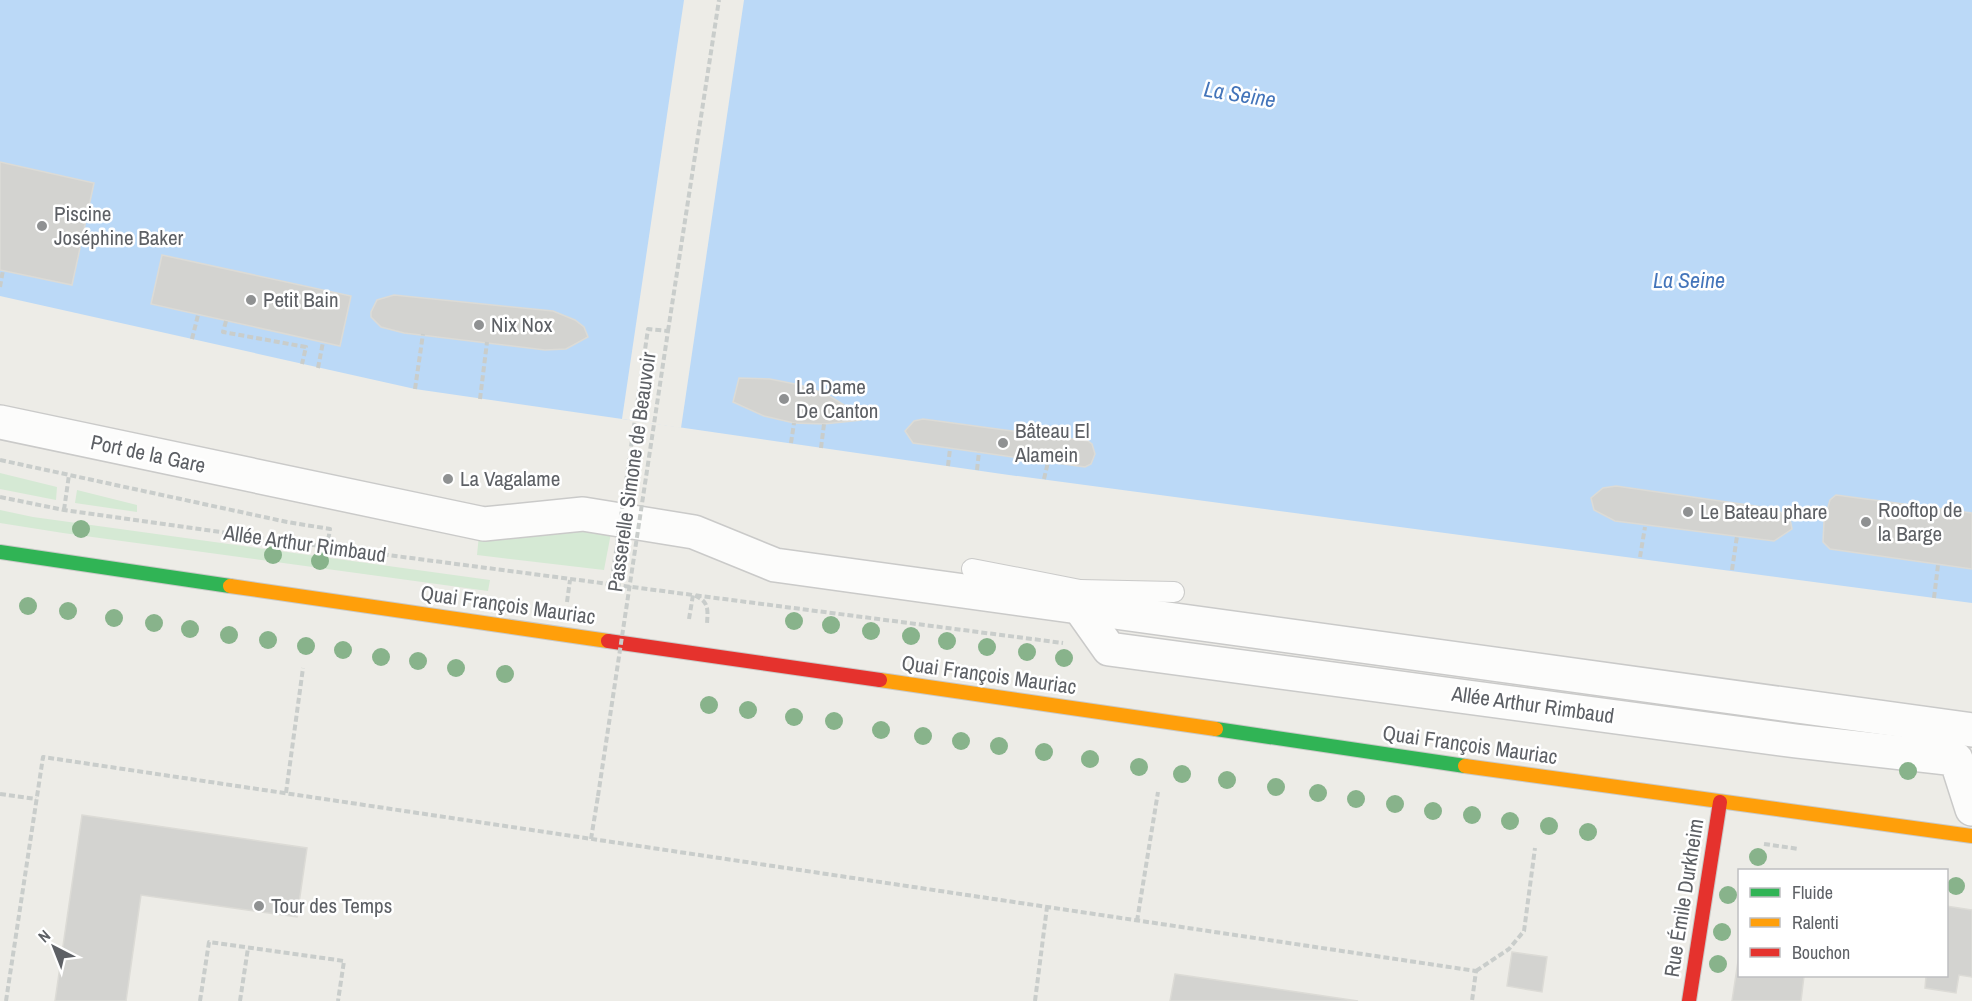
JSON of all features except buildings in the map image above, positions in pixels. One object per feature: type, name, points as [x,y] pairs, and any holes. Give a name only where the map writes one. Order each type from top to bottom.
[{"type":"main road","name":"Quai François Mauriac","points":[[0,552],[1720,802],[1972,836]]},
{"type":"main road","name":"Rue Émile Durkheim","points":[[1689,1001],[1720,802]]},
{"type":"street","name":"Port de la Gare","points":[[0,422],[484,524],[583,514],[694,532],[775,565],[1080,599],[1972,730]]},
{"type":"street","points":[[1080,599],[1109,649]]},
{"type":"street","name":"Allée Arthur Rimbaud","points":[[1109,649],[1796,741],[1956,759],[1972,808]]},
{"type":"lane","points":[[972,569],[1080,599],[1174,592]]},
{"type":"path","name":"Passerelle Simone de Beauvoir","points":[[591,839],[718,0]]},
{"type":"path","points":[[0,287],[3,270]]},
{"type":"path","points":[[192,339],[198,315]]},
{"type":"path","points":[[226,321],[223,332],[306,347],[302,364]]},
{"type":"path","name":"Passerelle Simone de Beauvoir","points":[[611,586],[648,329],[668,330]]},
{"type":"path","points":[[415,390],[423,334]]},
{"type":"path","points":[[318,368],[323,342]]},
{"type":"path","points":[[480,399],[487,342]]},
{"type":"path","points":[[790,443],[794,423]]},
{"type":"path","points":[[821,448],[825,424]]},
{"type":"path","points":[[948,466],[950,449]]},
{"type":"path","points":[[977,470],[979,452]]},
{"type":"path","points":[[0,460],[286,522],[330,529],[327,547]]},
{"type":"path","points":[[1044,479],[1048,462]]},
{"type":"path","points":[[64,510],[69,475]]},
{"type":"path","name":"Allée Arthur Rimbaud","points":[[0,497],[64,510],[611,586],[1109,649]]},
{"type":"path","points":[[1640,557],[1645,527]]},
{"type":"path","points":[[1732,570],[1737,536]]},
{"type":"path","points":[[1934,598],[1938,565]]},
{"type":"path","points":[[568,592],[570,580]]},
{"type":"path","points":[[688,624],[693,595],[703,599],[709,608],[707,627]]},
{"type":"path","points":[[286,793],[303,668]]},
{"type":"path","points":[[6,1001],[43,757],[1476,971],[1509,949],[1524,931],[1535,848]]},
{"type":"path","points":[[1137,921],[1158,792]]},
{"type":"path","points":[[0,794],[36,799]]},
{"type":"path","points":[[1035,1001],[1047,907]]},
{"type":"path","points":[[200,1001],[209,942],[344,961],[338,1001]]},
{"type":"path","points":[[240,1001],[248,948]]},
{"type":"path","points":[[1472,1001],[1476,971]]},
{"type":"green space","points":[[0,473],[57,487],[56,500],[0,489]]},
{"type":"green space","points":[[77,490],[137,505],[137,512],[75,503]]},
{"type":"green space","points":[[0,510],[33,517],[490,580],[488,591],[63,533],[0,523]]},
{"type":"green space","points":[[575,529],[611,533],[604,570],[477,555],[479,535]]},
{"type":"water","name":"La Seine","points":[[0,0],[1972,0],[1972,603],[1002,474],[415,389],[0,296]]},
{"type":"pier","points":[[684,0],[744,0],[681,428],[622,419]]},
{"type":"traffic: fast","points":[[0,552],[230,586]]},
{"type":"traffic: fast","points":[[1216,729],[1465,766]]},
{"type":"traffic: slow","points":[[230,586],[608,641]]},
{"type":"traffic: slow","points":[[880,680],[1216,729]]},
{"type":"traffic: slow","points":[[1465,766],[1972,836]]},
{"type":"traffic: jam","points":[[608,641],[880,680]]},
{"type":"traffic: jam","points":[[1689,1001],[1720,802]]},
{"type":"place","name":"Piscine Joséphine Baker","points":[[42,226]]},
{"type":"place","name":"Petit Bain","points":[[251,300]]},
{"type":"place","name":"Nix Nox","points":[[479,325]]},
{"type":"place","name":"La Dame De Canton","points":[[784,399]]},
{"type":"place","name":"Bâteau El Alamein","points":[[1003,443]]},
{"type":"place","name":"La Vagalame","points":[[448,479]]},
{"type":"place","name":"Le Bateau phare","points":[[1688,512]]},
{"type":"place","name":"Rooftop de la Barge","points":[[1866,522]]},
{"type":"place","name":"Tour des Temps","points":[[259,906]]}]
